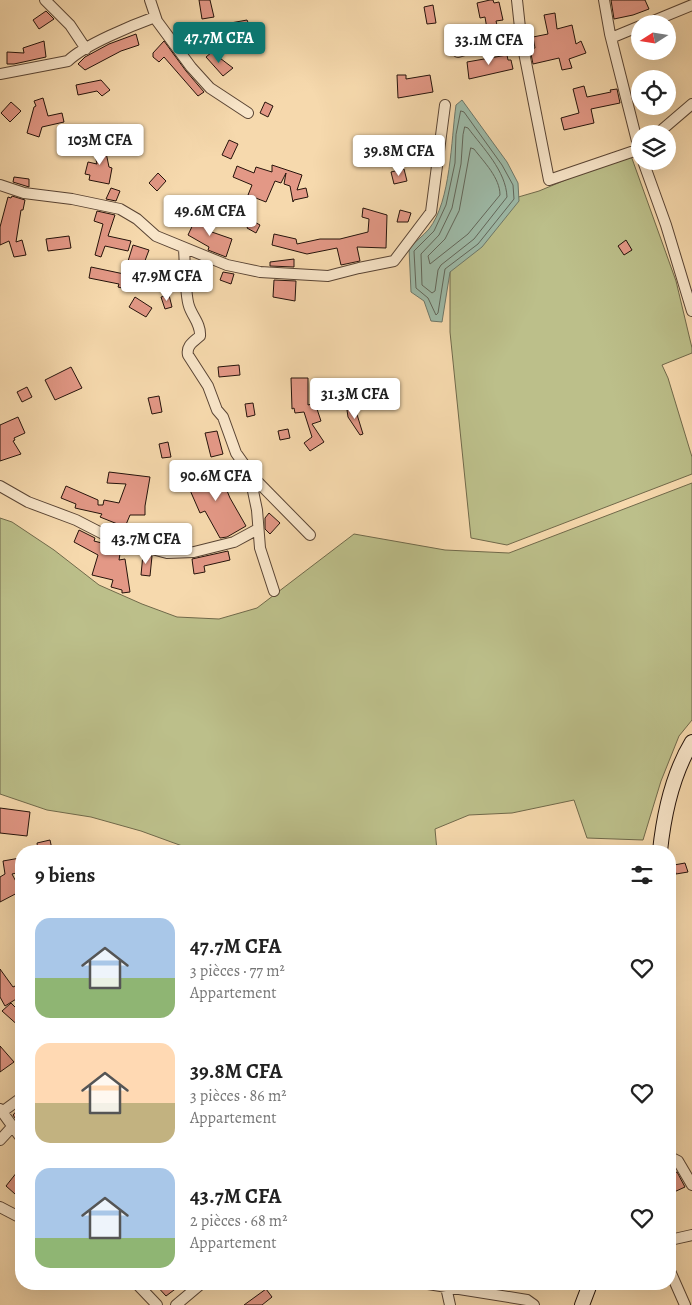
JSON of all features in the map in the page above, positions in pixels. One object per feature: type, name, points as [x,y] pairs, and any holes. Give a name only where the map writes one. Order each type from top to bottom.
[{"type":"street","points":[[45,0],[70,25],[86,49]]},
{"type":"street","points":[[150,0],[157,21],[210,88],[248,113]]},
{"type":"street","points":[[517,0],[521,37],[549,180],[631,153]]},
{"type":"street","points":[[604,0],[611,38],[634,125]]},
{"type":"street","points":[[668,15],[692,5]]},
{"type":"street","points":[[0,74],[68,61],[74,55],[135,24],[156,17]]},
{"type":"street","points":[[611,38],[631,30]]},
{"type":"street","points":[[458,52],[493,41],[521,37]]},
{"type":"street","points":[[668,125],[692,104]]},
{"type":"street","points":[[0,185],[24,193],[72,199],[120,209],[137,219],[156,236],[227,265],[260,272],[328,276],[394,261],[431,212],[445,105]]},
{"type":"street","points":[[646,170],[666,225],[692,311]]},
{"type":"street","points":[[184,249],[188,305],[196,318],[200,331],[200,336],[189,346],[187,350],[188,355],[208,386],[217,410],[223,418],[236,453],[253,477],[310,535]]},
{"type":"street","points":[[253,477],[260,548],[274,591]]},
{"type":"street","points":[[0,486],[28,502],[76,520],[111,538],[167,553],[194,552],[234,542],[258,529]]},
{"type":"street","points":[[661,845],[666,810],[681,761],[692,742]]},
{"type":"street","points":[[15,1102],[1,1110],[15,1131]]},
{"type":"street","points":[[0,1140],[12,1127]]},
{"type":"street","points":[[676,1160],[692,1185]]},
{"type":"street","points":[[0,1207],[15,1215]]},
{"type":"street","points":[[676,1239],[692,1235]]},
{"type":"street","points":[[676,1285],[685,1305]]},
{"type":"street","points":[[143,1290],[157,1305]]},
{"type":"street","points":[[176,1305],[194,1290]]},
{"type":"street","points":[[447,1290],[450,1305]]},
{"type":"street","points":[[465,1290],[527,1300],[534,1305]]},
{"type":"street","points":[[582,1305],[588,1290]]},
{"type":"green space","points":[[630,153],[631,170],[636,170],[676,281],[692,348],[692,353],[662,365],[668,378],[692,457],[692,474],[507,545],[471,538],[450,332],[450,268],[508,200],[539,191]]},
{"type":"green space","points":[[692,483],[692,720],[679,736],[661,781],[643,840],[587,838],[574,800],[512,813],[469,815],[435,829],[436,845],[180,845],[141,831],[91,817],[47,810],[0,794],[0,518],[12,522],[54,550],[99,585],[177,617],[219,619],[257,608],[354,534],[445,550],[509,553]]},
{"type":"water","points":[[462,100],[507,162],[518,183],[519,201],[482,247],[450,272],[442,322],[431,321],[424,301],[411,292],[409,248],[429,229],[442,203],[449,170],[456,105]]},
{"type":"building","points":[[199,0],[210,0],[214,17],[202,19]]},
{"type":"building","points":[[493,0],[494,3],[499,2],[503,20],[496,21],[499,33],[488,35],[485,17],[480,18],[477,3]]},
{"type":"building","points":[[611,0],[645,0],[649,9],[633,15],[614,19]]},
{"type":"building","points":[[433,5],[436,23],[427,24],[424,7]]},
{"type":"building","points":[[46,11],[54,19],[39,29],[33,20]]},
{"type":"building","points":[[555,13],[557,29],[572,25],[576,44],[581,41],[586,53],[569,59],[572,68],[562,70],[559,58],[533,64],[530,49],[535,48],[533,37],[548,34],[544,15]]},
{"type":"building","points":[[247,20],[254,36],[231,51],[222,46],[234,38],[225,24]]},
{"type":"building","points":[[136,34],[139,45],[121,51],[85,70],[78,64],[85,57],[109,44]]},
{"type":"building","points":[[44,41],[46,57],[7,64],[7,52],[24,53],[23,48]]},
{"type":"building","points":[[164,41],[204,92],[198,96],[164,57],[159,62],[153,57],[153,53]]},
{"type":"building","points":[[212,52],[233,68],[223,76],[206,57]]},
{"type":"building","points":[[507,55],[508,60],[511,60],[513,69],[469,79],[467,62]]},
{"type":"building","points":[[397,75],[406,75],[406,79],[430,75],[433,92],[398,98]]},
{"type":"building","points":[[101,80],[110,90],[102,96],[97,91],[78,95],[76,85]]},
{"type":"building","points":[[584,86],[587,97],[617,89],[620,103],[591,109],[594,123],[564,130],[561,118],[579,113],[573,89]]},
{"type":"building","points":[[43,98],[48,116],[62,113],[64,122],[42,127],[39,137],[27,133],[34,107],[36,106],[34,101]]},
{"type":"building","points":[[11,102],[21,111],[10,122],[1,113]]},
{"type":"building","points":[[265,102],[273,106],[268,117],[260,113]]},
{"type":"building","points":[[229,140],[238,144],[231,159],[222,155]]},
{"type":"building","points":[[104,143],[109,167],[112,168],[109,184],[89,180],[90,175],[85,174],[88,162],[97,164],[93,146]]},
{"type":"building","points":[[272,165],[302,175],[297,190],[306,188],[308,197],[294,200],[293,202],[290,186],[284,184],[286,173],[281,183],[275,181],[266,202],[248,195],[252,185],[233,177],[237,166],[254,173],[256,167],[272,172]]},
{"type":"building","points":[[404,169],[407,181],[394,184],[391,172]]},
{"type":"building","points":[[158,173],[166,181],[157,191],[149,183]]},
{"type":"building","points":[[14,177],[29,179],[29,187],[13,182]]},
{"type":"building","points":[[111,188],[120,191],[116,201],[106,199]]},
{"type":"building","points":[[12,196],[25,200],[23,210],[21,210],[16,242],[22,240],[26,255],[14,257],[9,241],[0,245],[0,227],[8,197],[11,198]]},
{"type":"building","points":[[363,208],[387,215],[386,248],[357,247],[360,261],[341,265],[337,248],[307,254],[272,245],[274,234],[296,239],[297,244],[320,239],[340,239],[368,232],[369,219],[362,217]]},
{"type":"building","points":[[400,210],[411,213],[408,222],[397,222]]},
{"type":"building","points":[[97,211],[115,215],[108,236],[131,241],[128,251],[105,246],[101,257],[95,255],[103,224],[94,221]]},
{"type":"building","points":[[198,214],[211,221],[206,230],[232,239],[226,257],[208,250],[209,247],[188,235]]},
{"type":"building","points":[[251,220],[260,225],[256,233],[247,228]]},
{"type":"building","points":[[69,236],[71,248],[48,251],[46,239]]},
{"type":"building","points":[[626,240],[632,250],[624,255],[618,246]]},
{"type":"building","points":[[133,245],[149,250],[143,266],[145,269],[152,270],[150,280],[137,277],[133,291],[118,287],[119,284],[89,278],[91,267],[124,274]]},
{"type":"building","points":[[294,259],[294,267],[270,266],[270,262]]},
{"type":"building","points":[[223,272],[234,274],[231,284],[220,280]]},
{"type":"building","points":[[274,280],[296,281],[295,301],[273,297]]},
{"type":"building","points":[[169,295],[172,307],[165,309],[161,297]]},
{"type":"building","points":[[135,297],[152,308],[146,317],[129,307]]},
{"type":"building","points":[[239,365],[240,375],[219,377],[218,367]]},
{"type":"building","points":[[71,367],[82,388],[55,400],[45,380]]},
{"type":"building","points":[[291,378],[308,378],[308,405],[315,403],[321,421],[312,424],[324,442],[310,451],[304,443],[312,437],[304,412],[295,413],[294,408],[292,409]]},
{"type":"building","points":[[27,387],[32,397],[22,402],[17,392]]},
{"type":"building","points":[[159,396],[162,412],[152,414],[148,398]]},
{"type":"building","points":[[253,403],[255,415],[247,417],[245,404]]},
{"type":"building","points":[[355,408],[363,434],[360,435],[348,417],[347,410]]},
{"type":"building","points":[[18,417],[25,433],[14,438],[15,440],[13,441],[21,454],[0,461],[0,425]]},
{"type":"building","points":[[288,429],[290,438],[280,440],[278,431]]},
{"type":"building","points":[[217,431],[223,454],[211,457],[205,433]]},
{"type":"building","points":[[168,442],[171,457],[162,458],[159,444]]},
{"type":"building","points":[[215,463],[220,482],[223,481],[230,498],[246,526],[227,537],[220,538],[205,511],[200,513],[186,481],[205,473],[204,465]]},
{"type":"building","points":[[109,472],[150,477],[145,515],[130,515],[125,527],[100,517],[102,514],[75,508],[76,504],[61,498],[66,486],[98,500],[98,505],[103,505],[104,500],[119,503],[126,484],[107,483]]},
{"type":"building","points":[[269,513],[280,523],[270,534],[265,529],[265,518]]},
{"type":"building","points":[[79,530],[95,538],[94,541],[121,548],[119,560],[125,559],[130,592],[122,593],[122,590],[111,587],[113,580],[92,575],[98,555],[74,542]]},
{"type":"building","points":[[154,533],[165,535],[163,545],[152,542]]},
{"type":"building","points":[[228,551],[230,560],[204,566],[205,572],[194,574],[192,559]]},
{"type":"building","points":[[143,554],[152,556],[150,576],[141,575]]},
{"type":"building","points":[[0,808],[30,812],[27,836],[0,833]]},
{"type":"building","points":[[50,840],[51,845],[37,845],[37,843]]},
{"type":"building","points":[[15,859],[15,873],[12,874],[15,880],[15,894],[0,902],[0,877],[5,874],[3,861]]},
{"type":"building","points":[[685,863],[688,872],[676,874],[676,865]]},
{"type":"building","points":[[0,969],[13,987],[15,986],[15,1000],[5,1006],[0,997]]},
{"type":"building","points":[[11,1003],[15,1007],[15,1023],[2,1011]]},
{"type":"building","points":[[0,1046],[14,1062],[0,1072]]},
{"type":"building","points":[[676,1172],[685,1187],[676,1191]]},
{"type":"building","points":[[15,1175],[15,1194],[6,1186]]},
{"type":"building","points":[[160,1290],[174,1290],[166,1296]]},
{"type":"building","points":[[265,1290],[272,1297],[262,1305],[244,1305]]}]
